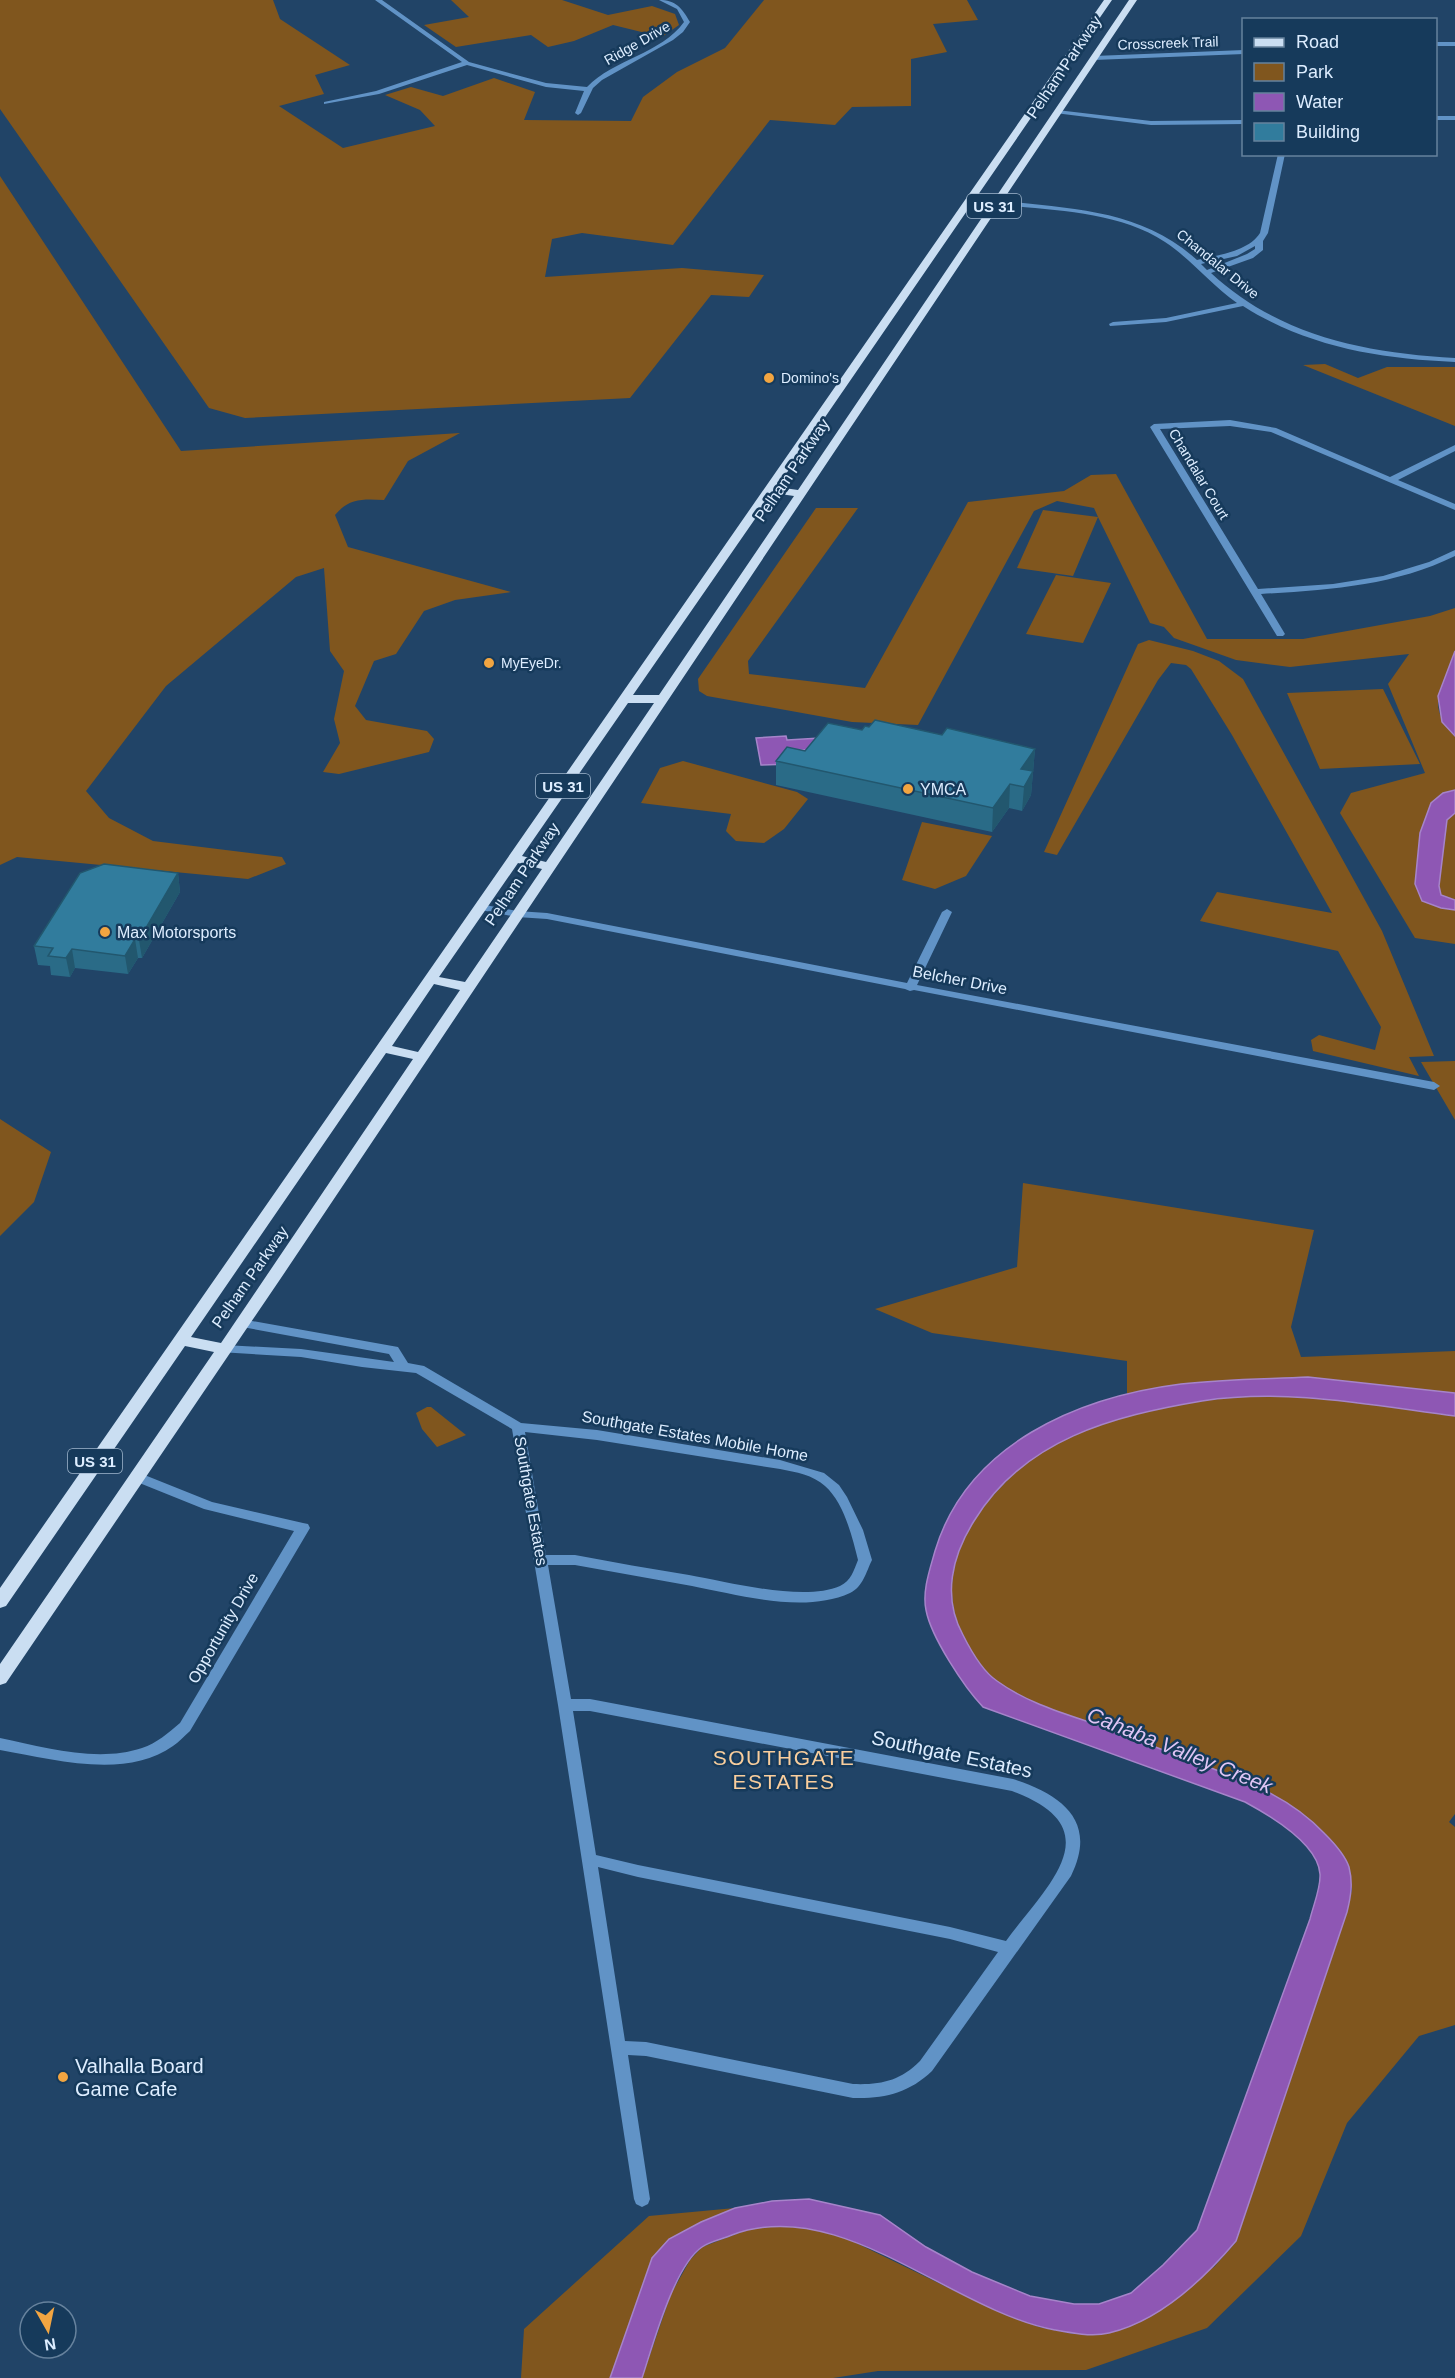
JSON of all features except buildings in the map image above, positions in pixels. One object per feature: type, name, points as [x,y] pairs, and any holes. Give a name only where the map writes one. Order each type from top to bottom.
[{"type":"main road","name":"Pelham Parkway","points":[[0,1678],[422,1057],[800,494],[840,410],[1051,105],[1081,58],[1108,0]]},
{"type":"main road","name":"Pelham Parkway","points":[[0,1601],[769,489],[840,410],[1081,58],[1133,0]]},
{"type":"main road","points":[[769,489],[800,494]]},
{"type":"main road","points":[[623,699],[663,699]]},
{"type":"main road","points":[[513,858],[549,867]]},
{"type":"main road","points":[[429,979],[467,987]]},
{"type":"main road","points":[[381,1048],[422,1057]]},
{"type":"main road","points":[[182,1340],[224,1348]]},
{"type":"street","points":[[378,0],[467,63],[546,84],[588,89]]},
{"type":"street","name":"Ridge Drive","points":[[578,113],[588,89],[612,70],[672,37],[685,27],[686,18],[682,11],[662,0]]},
{"type":"street","points":[[1437,44],[1455,44]]},
{"type":"street","name":"Crosscreek Trail","points":[[1081,58],[1242,52]]},
{"type":"street","points":[[326,103],[377,93],[467,63]]},
{"type":"street","points":[[1051,105],[1151,123],[1242,122]]},
{"type":"street","points":[[1437,118],[1455,118]]},
{"type":"street","points":[[1194,263],[1234,254],[1259,241],[1264,233],[1282,156]]},
{"type":"street","name":"Chandalar Drive","points":[[983,201],[1104,217],[1129,223],[1166,239],[1243,304],[1288,329],[1332,344],[1410,358],[1455,360]]},
{"type":"street","points":[[1205,273],[1251,256],[1259,249],[1259,241]]},
{"type":"street","points":[[1113,324],[1166,320],[1243,304]]},
{"type":"street","name":"Chandalar Court","points":[[1280,634],[1154,427],[1219,423],[1262,428],[1311,444],[1455,507]]},
{"type":"street","points":[[1390,480],[1455,448]]},
{"type":"street","points":[[1255,592],[1374,581],[1417,571],[1455,553]]},
{"type":"street","name":"Belcher Drive","points":[[480,907],[576,922],[778,960],[910,988],[1434,1086]]},
{"type":"street","points":[[910,988],[947,912]]},
{"type":"street","name":"Southgate Estates","points":[[241,1323],[393,1350],[403,1366]]},
{"type":"street","name":"Southgate Estates","points":[[224,1348],[301,1353],[419,1369],[518,1427],[565,1705],[642,2199]]},
{"type":"street","name":"Southgate Estates Mobile Home","points":[[518,1427],[562,1429],[781,1466],[822,1477],[839,1495],[865,1560],[855,1582],[846,1589],[823,1596],[792,1597],[747,1592],[575,1560],[541,1560]]},
{"type":"street","name":"Opportunity Drive","points":[[0,1744],[108,1760],[149,1752],[168,1743],[185,1727],[303,1528],[208,1506],[137,1477]]},
{"type":"street","name":"Southgate Estates","points":[[565,1705],[590,1705],[730,1730],[1012,1785],[1040,1795],[1064,1815],[1072,1832],[1074,1848],[1071,1861],[1048,1896],[926,2066],[906,2084],[891,2090],[853,2091],[646,2049],[618,2048]]},
{"type":"street","points":[[589,1859],[638,1871],[950,1932],[1009,1948]]},
{"type":"green space","points":[[0,0],[273,0],[280,19],[350,65],[315,75],[324,94],[279,106],[343,148],[435,126],[420,110],[385,95],[411,87],[443,96],[494,78],[535,92],[524,120],[631,121],[643,97],[677,72],[725,48],[764,0],[967,0],[978,20],[933,24],[947,52],[911,59],[911,106],[852,107],[835,125],[770,120],[673,245],[582,233],[552,239],[545,277],[682,268],[764,275],[749,297],[711,295],[630,398],[245,418],[209,408],[0,109]]},
{"type":"green space","points":[[451,0],[562,0],[608,15],[652,6],[675,14],[679,25],[662,37],[613,25],[574,41],[548,47],[531,35],[456,47],[424,25],[469,17]]},
{"type":"green space","points":[[0,176],[181,451],[460,433],[408,461],[384,500],[357,501],[346,505],[335,515],[348,547],[511,592],[455,600],[424,611],[396,654],[374,661],[355,706],[366,720],[427,731],[434,739],[429,752],[339,774],[323,772],[340,743],[334,719],[344,671],[330,651],[324,568],[296,577],[166,686],[86,791],[109,818],[153,841],[282,857],[286,864],[248,879],[17,857],[0,865]]},
{"type":"green space","points":[[1325,364],[1358,378],[1387,367],[1455,367],[1455,426],[1303,365]]},
{"type":"green space","points":[[1116,474],[1207,639],[1303,639],[1430,616],[1455,608],[1455,651],[1438,703],[1439,712],[1455,736],[1455,790],[1443,793],[1431,803],[1441,908],[1455,910],[1455,944],[1415,938],[1340,813],[1351,793],[1425,773],[1388,684],[1409,654],[1290,667],[1236,660],[1174,638],[1164,627],[1150,623],[1094,508],[1057,501],[1034,511],[918,725],[852,722],[707,696],[699,691],[698,679],[816,508],[858,508],[748,661],[749,674],[865,688],[968,502],[1064,491],[1091,475]]},
{"type":"green space","points":[[1043,510],[1098,517],[1073,576],[1017,568]]},
{"type":"green space","points":[[1056,575],[1111,583],[1083,643],[1026,634]]},
{"type":"green space","points":[[1149,640],[1193,651],[1219,661],[1243,679],[1382,931],[1434,1056],[1409,1057],[1419,1076],[1313,1051],[1311,1040],[1319,1035],[1375,1050],[1381,1027],[1338,951],[1200,921],[1217,892],[1332,913],[1232,735],[1191,669],[1186,665],[1171,663],[1158,680],[1057,855],[1044,852],[1138,644]]},
{"type":"green space","points":[[1383,689],[1420,764],[1320,769],[1287,693]]},
{"type":"green space","points":[[683,761],[797,792],[808,799],[784,829],[764,843],[736,841],[726,831],[731,814],[641,803],[660,768]]},
{"type":"green space","points":[[1455,813],[1455,900],[1441,895],[1439,886],[1447,820]]},
{"type":"green space","points":[[922,822],[992,836],[966,876],[935,889],[902,880]]},
{"type":"green space","points":[[1455,1061],[1455,1120],[1421,1062]]},
{"type":"green space","points":[[0,1119],[51,1152],[34,1202],[0,1236]]},
{"type":"green space","points":[[1023,1183],[1314,1230],[1291,1327],[1301,1357],[1455,1351],[1455,1395],[1181,1384],[1127,1394],[1127,1361],[932,1333],[875,1309],[1017,1267]]},
{"type":"green space","points":[[1262,1395],[1312,1396],[1455,1416],[1455,1814],[1449,1822],[1455,1827],[1455,2025],[1419,2036],[1347,2123],[1301,2236],[1207,2328],[1086,2370],[878,2371],[833,2378],[642,2378],[671,2294],[690,2260],[702,2247],[747,2230],[765,2226],[807,2227],[848,2239],[990,2308],[1039,2327],[1074,2334],[1108,2334],[1214,2267],[1236,2242],[1347,1912],[1352,1889],[1332,1842],[1036,1704],[1003,1686],[973,1655],[960,1631],[953,1607],[952,1583],[956,1559],[966,1535],[980,1512],[1013,1475],[1050,1446],[1083,1430],[1133,1414],[1210,1400]]},
{"type":"green space","points":[[431,1407],[466,1435],[437,1447],[422,1429],[416,1413]]},
{"type":"green space","points":[[735,2208],[701,2222],[652,2258],[610,2378],[521,2378],[524,2329],[649,2216]]},
{"type":"water","points":[[1455,651],[1455,736],[1442,722],[1438,696]]},
{"type":"water","points":[[786,736],[787,740],[820,738],[822,749],[789,751],[791,764],[761,765],[756,738]]},
{"type":"water","points":[[1455,790],[1455,813],[1447,820],[1439,886],[1441,895],[1455,900],[1455,910],[1422,901],[1415,884],[1420,833],[1431,803],[1443,793]]},
{"type":"water","points":[[1308,1377],[1455,1393],[1455,1416],[1360,1403],[1265,1396],[1202,1401],[1104,1424],[1073,1436],[1045,1451],[1018,1470],[995,1493],[966,1534],[952,1577],[951,1591],[957,1621],[977,1660],[997,1681],[1043,1706],[1262,1789],[1295,1808],[1310,1820],[1335,1845],[1349,1867],[1351,1884],[1347,1912],[1236,2241],[1195,2284],[1163,2309],[1128,2327],[1109,2333],[1089,2335],[1055,2330],[1015,2318],[854,2242],[813,2230],[773,2226],[732,2235],[702,2247],[682,2271],[674,2288],[658,2327],[642,2378],[610,2378],[652,2258],[669,2239],[735,2208],[772,2201],[809,2199],[880,2215],[926,2247],[972,2272],[1030,2296],[1074,2304],[1099,2304],[1131,2293],[1163,2265],[1197,2230],[1310,1919],[1319,1885],[1320,1874],[1317,1863],[1311,1852],[1291,1831],[1245,1802],[983,1707],[958,1675],[934,1634],[926,1610],[926,1588],[935,1551],[951,1514],[972,1482],[1000,1455],[1031,1432],[1066,1414],[1142,1391],[1197,1382]]},
{"type":"place","name":"Domino's","points":[[769,378]]},
{"type":"place","name":"MyEyeDr.","points":[[489,663]]},
{"type":"place","name":"YMCA","points":[[908,789]]},
{"type":"place","name":"Max Motorsports","points":[[105,932]]},
{"type":"place","name":"Valhalla Board Game Cafe","points":[[63,2077]]},
{"type":"district","name":"SOUTHGATE ESTATES","points":[[784,1769]]},
{"type":"water label","name":"Cahaba Valley Creek","points":[[1180,1750]]}]
